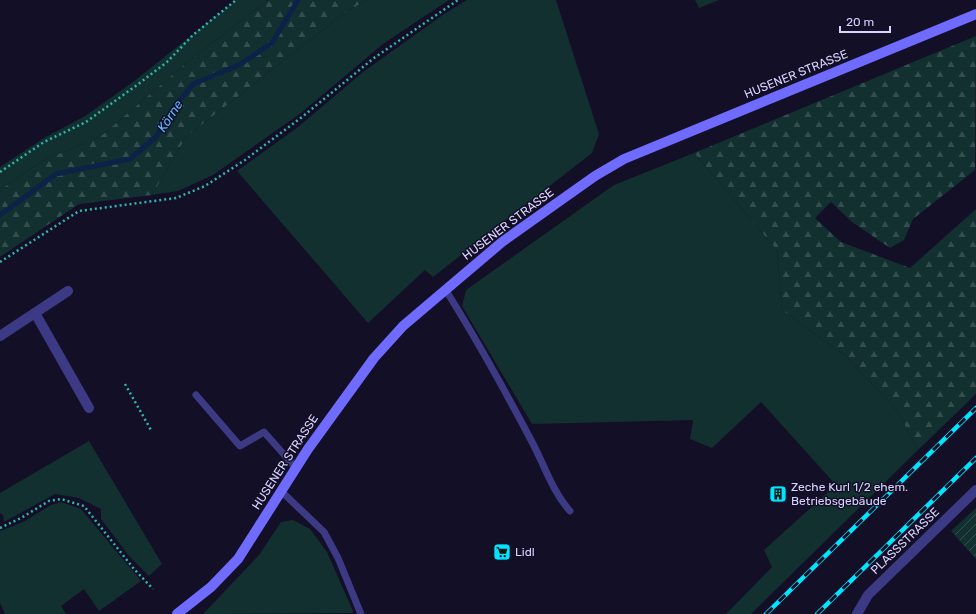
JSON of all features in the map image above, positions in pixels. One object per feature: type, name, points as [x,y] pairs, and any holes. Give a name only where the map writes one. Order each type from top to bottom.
[{"type":"street","name":"HUSENER STRASSE","points":[[177,614],[211,587],[238,559],[296,468],[374,358],[403,326],[502,242],[595,176],[624,159],[976,14]]},
{"type":"street","points":[[0,336],[68,291]]},
{"type":"street","points":[[35,313],[89,408]]},
{"type":"street","name":"PLASSSTRASSE","points":[[857,614],[868,595],[976,490]]},
{"type":"lane","points":[[445,289],[505,392],[540,456],[556,493],[570,511]]},
{"type":"lane","points":[[196,395],[240,446],[264,432],[296,468]]},
{"type":"lane","points":[[281,491],[324,532],[340,563],[361,614]]},
{"type":"path","points":[[0,172],[44,142],[86,122],[137,85],[167,62],[193,35],[236,0]]},
{"type":"path","points":[[0,262],[78,211],[176,198],[205,186],[245,160],[302,118],[374,58],[458,0]]},
{"type":"path","points":[[125,384],[151,430]]},
{"type":"path","points":[[0,528],[21,518],[49,501],[61,499],[74,501],[84,506],[134,569],[153,589]]},
{"type":"green space","points":[[236,0],[268,0],[190,60],[101,136],[42,161],[0,190],[0,167],[44,138],[85,116],[133,82]]},
{"type":"green space","points":[[268,0],[367,0],[343,14],[186,137],[152,195],[79,204],[0,257],[0,190],[42,161],[101,136],[190,60]]},
{"type":"green space","points":[[367,0],[449,0],[383,44],[301,113],[213,175],[178,191],[152,195],[186,137],[343,14]]},
{"type":"green space","points":[[467,0],[556,0],[599,134],[592,153],[433,277],[425,270],[368,323],[237,171],[298,127],[363,72],[444,14]]},
{"type":"green space","points":[[695,0],[719,0],[699,8]]},
{"type":"green space","points":[[976,36],[975,170],[913,219],[904,240],[890,248],[852,222],[831,202],[815,218],[841,242],[910,268],[976,209],[976,394],[918,450],[898,412],[847,357],[782,310],[777,250],[694,153]]},
{"type":"green space","points":[[694,153],[777,250],[782,310],[847,357],[898,412],[918,450],[751,614],[726,614],[772,567],[764,550],[836,485],[761,402],[712,448],[690,439],[693,420],[532,424],[462,306],[466,290],[614,185]]},
{"type":"green space","points":[[89,441],[162,564],[149,576],[129,556],[101,519],[101,509],[79,498],[55,494],[4,522],[3,515],[0,513],[0,493]]},
{"type":"green space","points":[[61,502],[81,509],[141,581],[99,611],[84,589],[61,606],[66,614],[5,614],[0,603],[0,531],[23,522],[51,505]]},
{"type":"green space","points":[[976,508],[976,559],[951,531]]},
{"type":"green space","points":[[293,520],[310,529],[327,552],[353,611],[352,613],[203,614],[259,555],[281,522]]},
{"type":"waterway","name":"Körne","points":[[0,215],[56,174],[130,159],[157,136],[175,106],[193,84],[239,65],[272,43],[298,0]]},
{"type":"railway","points":[[766,614],[976,408]]},
{"type":"railway","points":[[817,614],[976,458]]},
{"type":"place","name":"Zeche Kurl 1/2 ehem. Betriebsgebäude","points":[[778,494]]},
{"type":"place","name":"Lidl","points":[[502,552]]}]
